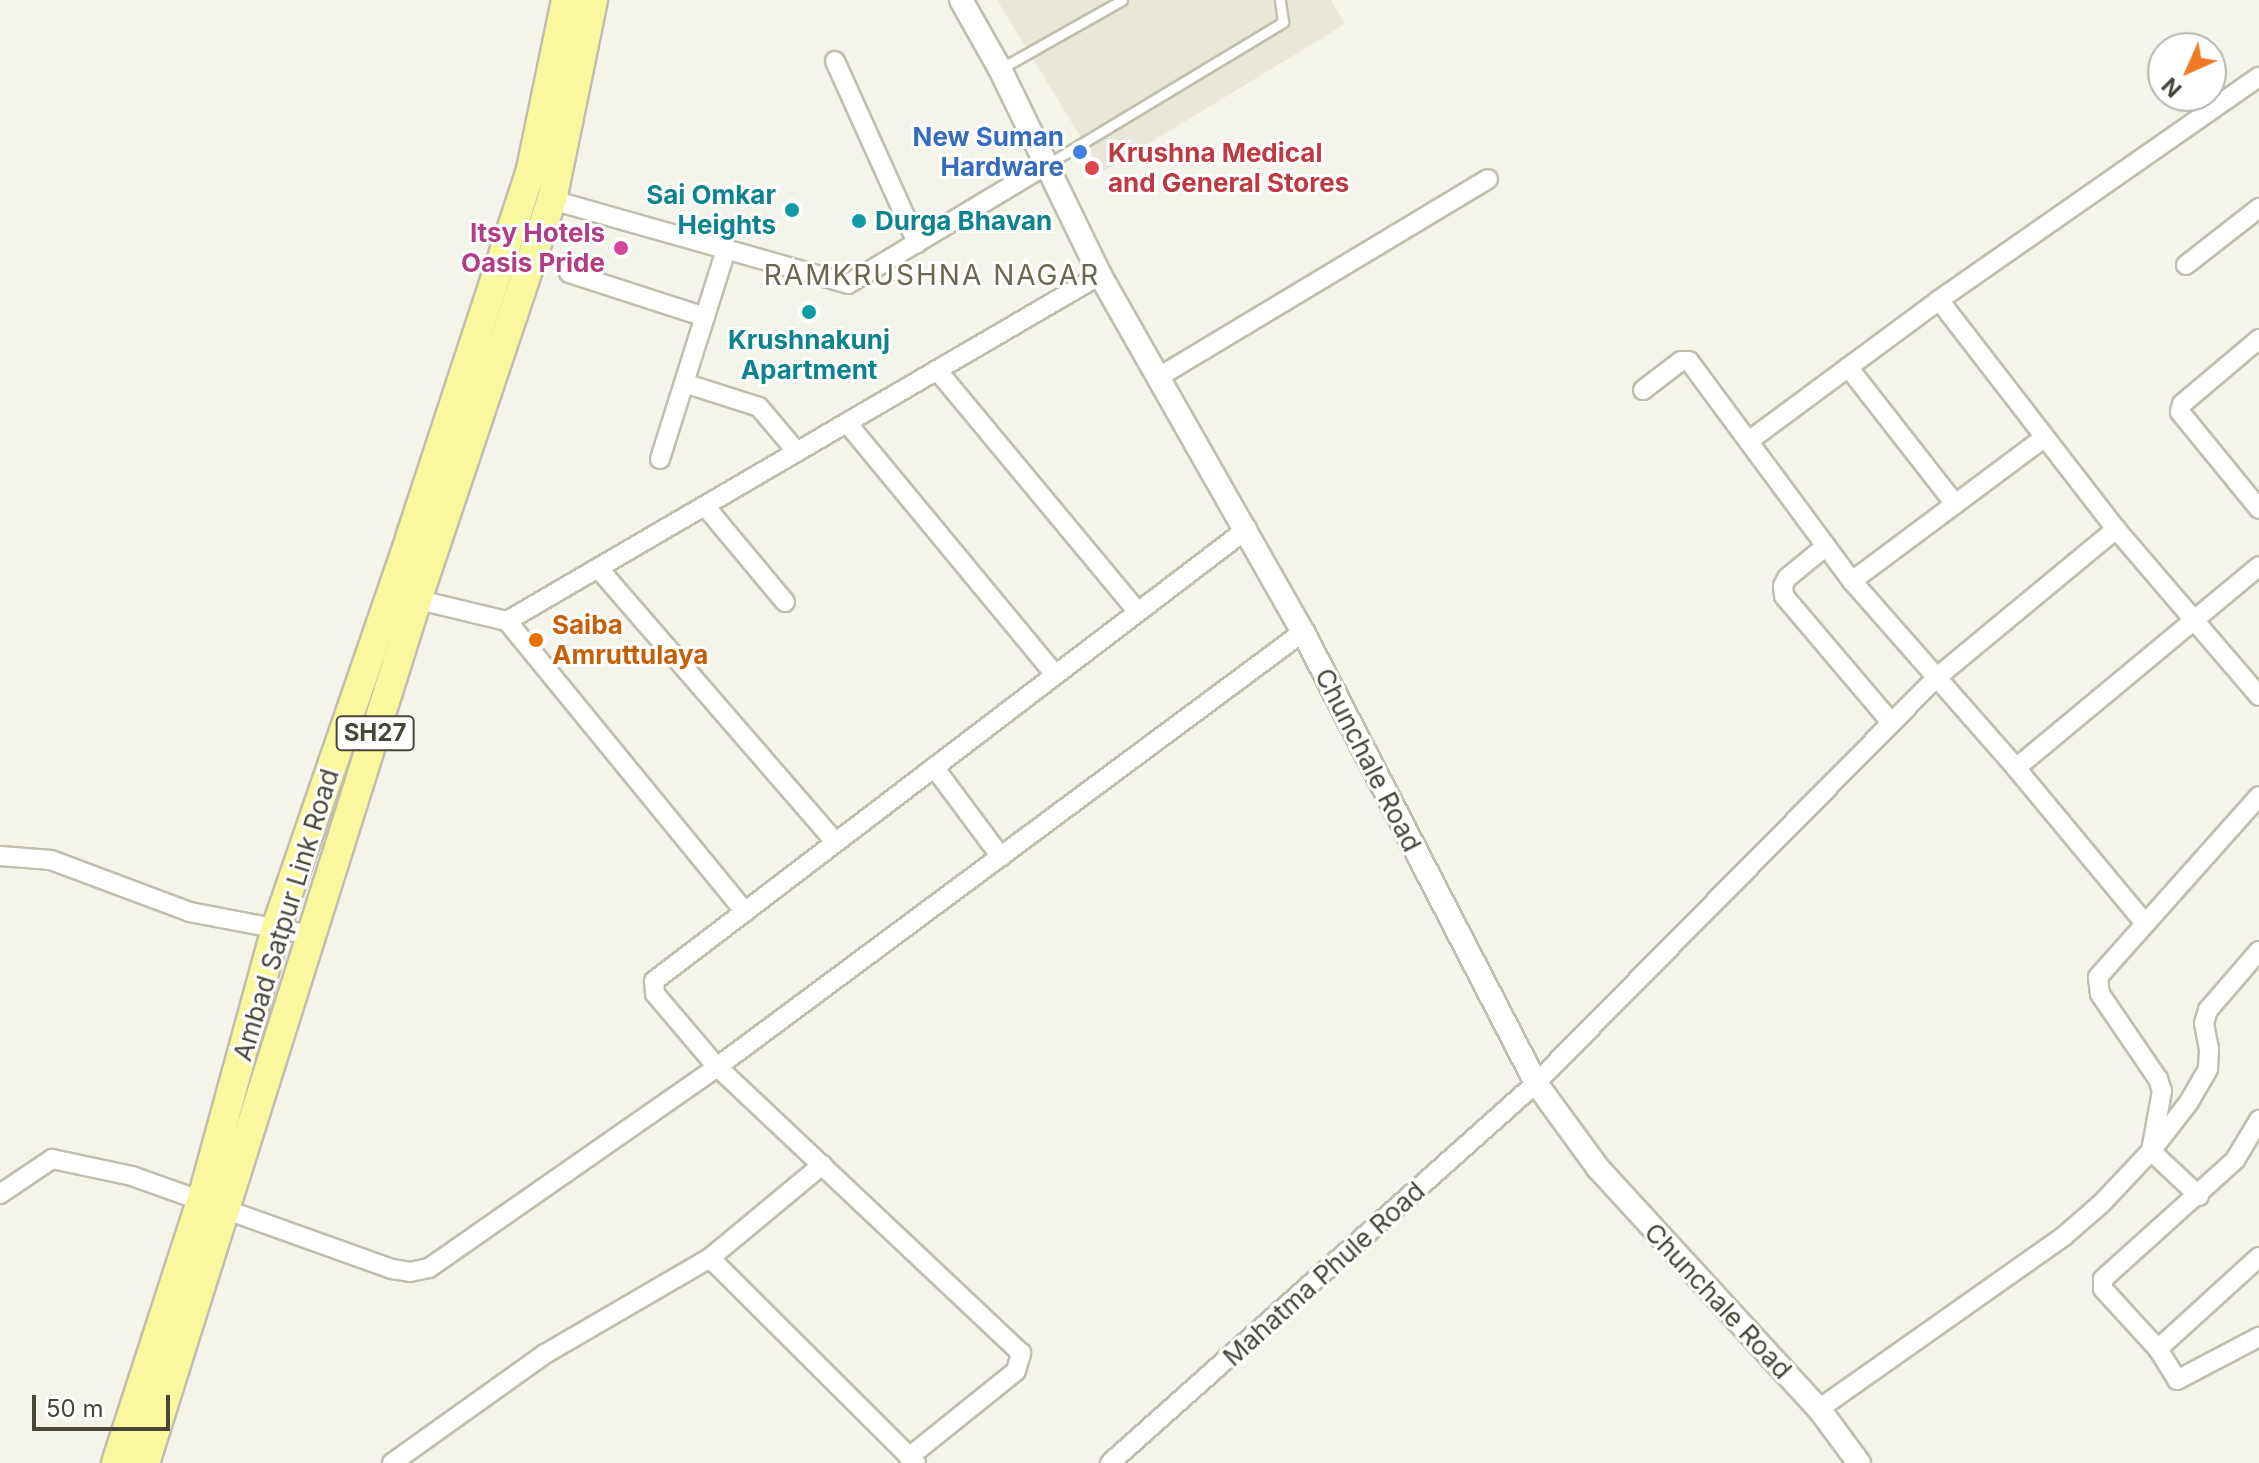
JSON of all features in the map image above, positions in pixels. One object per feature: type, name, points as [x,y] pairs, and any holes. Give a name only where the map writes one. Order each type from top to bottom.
[{"type":"main road","name":"Ambad Satpur Link Road","points":[[116,1463],[215,1204],[311,935],[404,597],[530,174],[566,0]]},
{"type":"main road","name":"Ambad Satpur Link Road","points":[[145,1463],[215,1204],[276,928],[552,200],[593,0]]},
{"type":"street","name":"Chunchale Road","points":[[961,0],[1000,69],[1100,275],[1303,632],[1536,1083],[1623,1197],[1819,1409],[1859,1463]]},
{"type":"street","points":[[835,61],[917,243]]},
{"type":"street","points":[[1750,440],[1939,300],[2256,87]]},
{"type":"street","points":[[552,200],[727,247],[848,284],[1048,164]]},
{"type":"street","points":[[1157,378],[1488,179]]},
{"type":"street","points":[[2186,265],[2259,208]]},
{"type":"street","points":[[660,459],[727,247]]},
{"type":"street","points":[[569,273],[705,317]]},
{"type":"street","points":[[507,621],[1100,275]]},
{"type":"street","points":[[1939,300],[2116,529],[2259,696]]},
{"type":"street","points":[[2259,339],[2182,404],[2180,412],[2259,509]]},
{"type":"street","points":[[1643,390],[1681,361],[1689,361],[1852,581],[2016,768],[2144,922]]},
{"type":"street","points":[[1848,367],[1955,504]]},
{"type":"street","points":[[937,370],[1137,611]]},
{"type":"street","points":[[684,383],[759,407],[797,452]]},
{"type":"street","points":[[847,423],[1055,674]]},
{"type":"street","points":[[1852,581],[2044,438]]},
{"type":"street","points":[[705,506],[785,602]]},
{"type":"street","points":[[710,1258],[912,1460],[1016,1371],[1021,1353],[717,1067],[655,994],[653,986],[835,842],[1247,529]]},
{"type":"street","name":"Mahatma Phule Road","points":[[1110,1463],[1135,1456],[1536,1083],[1936,678],[2116,529]]},
{"type":"street","points":[[1826,546],[1787,578],[1783,586],[1784,596],[1891,722]]},
{"type":"street","points":[[2016,768],[2259,566]]},
{"type":"street","points":[[598,568],[835,842]]},
{"type":"street","points":[[404,597],[507,621],[745,912]]},
{"type":"street","points":[[0,1194],[52,1159],[132,1176],[392,1269],[418,1271],[429,1268],[717,1067],[1303,632]]},
{"type":"street","points":[[934,767],[1001,857]]},
{"type":"street","points":[[2151,1151],[2161,1108],[2158,1079],[2098,985],[2103,968],[2259,796]]},
{"type":"street","points":[[0,856],[51,860],[190,912],[311,935]]},
{"type":"street","points":[[1819,1409],[2064,1236],[2101,1204],[2151,1151],[2189,1102],[2208,1069],[2209,1049],[2204,1023],[2208,1010],[2259,951]]},
{"type":"street","points":[[2259,1120],[2235,1160],[2199,1196],[2103,1279],[2103,1289],[2158,1349],[2177,1380],[2259,1337]]},
{"type":"street","points":[[2151,1151],[2199,1196]]},
{"type":"street","points":[[392,1463],[545,1354],[710,1258],[822,1165]]},
{"type":"street","points":[[2158,1349],[2259,1257]]},
{"type":"lane","points":[[1000,69],[1122,0]]},
{"type":"lane","points":[[1048,164],[1283,22],[1280,0]]},
{"type":"shaded area","points":[[997,0],[1331,0],[1345,24],[1102,172]]},
{"type":"place","name":"New Suman Hardware","points":[[1080,152]]},
{"type":"place","name":"Krushna Medical and General Stores","points":[[1092,168]]},
{"type":"place","name":"Sai Omkar Heights","points":[[792,210]]},
{"type":"place","name":"Durga Bhavan","points":[[859,221]]},
{"type":"place","name":"Itsy Hotels Oasis Pride","points":[[621,248]]},
{"type":"place","name":"Krushnakunj Apartment","points":[[809,312]]},
{"type":"place","name":"Saiba Amruttulaya","points":[[536,640]]},
{"type":"district","name":"RAMKRUSHNA NAGAR","points":[[932,275]]}]
